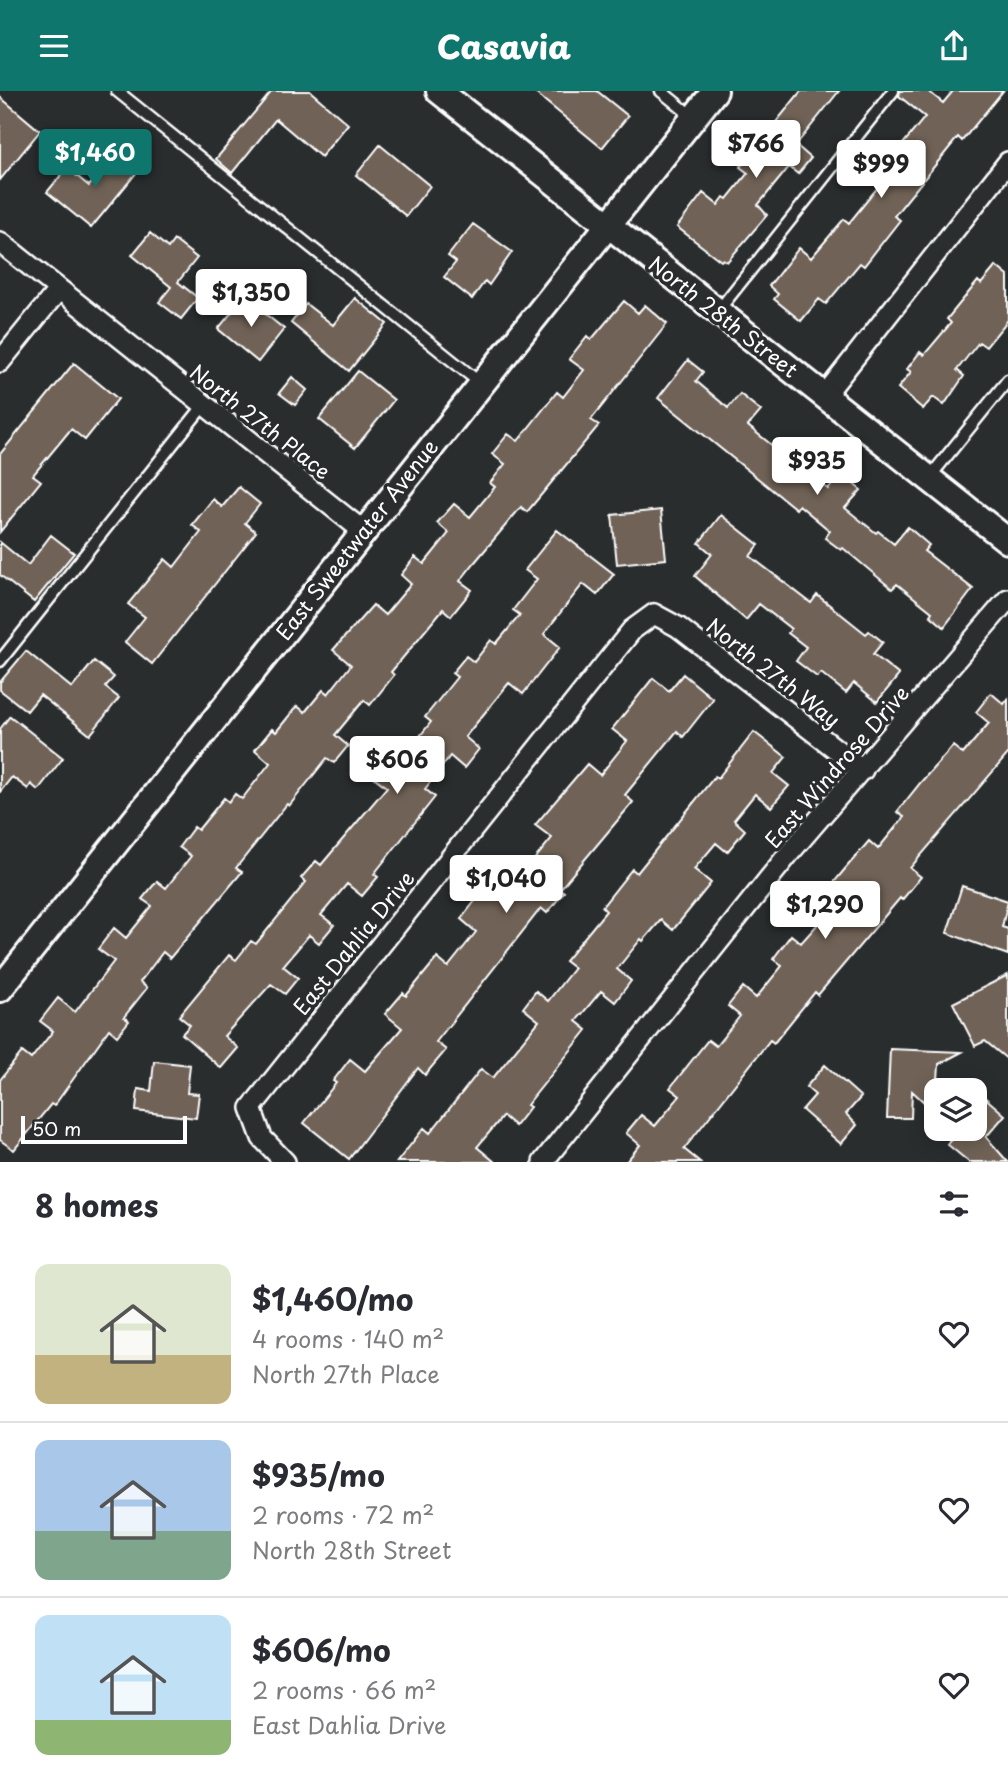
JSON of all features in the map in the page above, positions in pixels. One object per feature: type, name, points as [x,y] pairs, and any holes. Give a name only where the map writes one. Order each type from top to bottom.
[{"type":"street","name":"North 28th Street","points":[[439,91],[1008,541]]},
{"type":"street","name":"East Sweetwater Avenue","points":[[0,989],[715,91]]},
{"type":"street","points":[[825,395],[1008,162]]},
{"type":"street","name":"North 27th Place","points":[[0,242],[363,531]]},
{"type":"street","points":[[0,362],[58,289]]},
{"type":"street","name":"East Windrose Drive","points":[[543,1162],[787,856],[1008,599]]},
{"type":"street","name":"North 27th Way","points":[[654,614],[678,627],[863,770]]},
{"type":"street","name":"East Dahlia Drive","points":[[285,1162],[262,1138],[251,1108],[632,630],[654,614]]},
{"type":"lane","points":[[117,91],[481,383]]},
{"type":"lane","points":[[661,91],[694,117]]},
{"type":"lane","points":[[718,311],[892,91]]},
{"type":"lane","points":[[928,478],[1008,380]]},
{"type":"lane","points":[[0,661],[204,405]]},
{"type":"building","points":[[272,91],[310,91],[348,124],[321,157],[276,119],[232,173],[216,159]]},
{"type":"building","points":[[533,91],[597,91],[628,116],[602,148]]},
{"type":"building","points":[[801,91],[839,91],[796,145],[811,158],[798,174],[789,167],[758,205],[767,215],[727,262],[723,259],[721,261],[677,227],[703,193],[718,205],[724,197],[727,199],[748,173],[740,167]]},
{"type":"building","points":[[900,91],[928,91],[943,103],[953,91],[1003,91],[962,141],[958,137],[894,216],[900,220],[864,266],[860,263],[826,304],[819,299],[801,321],[774,299],[778,294],[769,286],[799,248],[811,258],[844,219],[849,223],[883,181],[877,176],[925,117],[899,96]]},
{"type":"building","points":[[0,97],[40,131],[0,180]]},
{"type":"building","points":[[380,145],[430,186],[406,216],[356,175]]},
{"type":"building","points":[[121,149],[142,166],[91,228],[47,192],[67,168],[89,186]]},
{"type":"building","points":[[473,224],[512,252],[489,285],[485,281],[472,299],[444,277],[456,262],[448,256]]},
{"type":"building","points":[[150,233],[168,248],[174,240],[197,258],[178,282],[198,298],[181,319],[159,302],[171,287],[132,255]]},
{"type":"building","points":[[996,266],[1008,276],[1008,320],[986,347],[979,342],[957,370],[964,376],[944,405],[933,397],[923,409],[898,388],[911,372],[907,369],[920,352],[924,355],[951,323],[947,319],[978,281],[981,284]]},
{"type":"building","points":[[244,297],[284,329],[258,362],[218,329]]},
{"type":"building","points":[[355,298],[387,324],[349,371],[291,323],[306,304],[333,325]]},
{"type":"building","points":[[624,301],[638,313],[645,305],[667,324],[591,420],[599,425],[527,512],[521,507],[460,581],[472,590],[451,616],[443,609],[391,672],[394,675],[370,705],[364,700],[335,735],[348,746],[334,763],[327,758],[289,806],[287,804],[236,868],[242,872],[170,958],[163,952],[140,982],[147,988],[124,1017],[129,1021],[117,1036],[109,1029],[54,1106],[51,1104],[14,1150],[0,1140],[0,1080],[22,1052],[31,1059],[53,1031],[40,1021],[58,998],[75,1012],[114,961],[98,949],[114,928],[126,938],[152,906],[142,899],[157,881],[166,888],[191,856],[179,847],[194,827],[198,830],[224,798],[229,802],[235,794],[242,799],[270,763],[255,750],[272,729],[276,732],[297,706],[305,712],[323,690],[328,694],[351,665],[333,650],[373,605],[385,615],[411,584],[401,575],[415,557],[424,564],[449,533],[437,523],[454,504],[470,517],[495,487],[490,483],[505,464],[492,454],[508,434],[518,441],[557,392],[563,397],[584,370],[569,359],[587,336],[591,340]]},
{"type":"building","points":[[688,360],[703,372],[696,381],[728,408],[740,394],[761,411],[748,426],[778,450],[785,441],[806,459],[800,467],[828,489],[841,474],[861,490],[845,508],[876,533],[878,531],[894,544],[908,527],[929,545],[924,551],[973,589],[944,627],[930,615],[932,612],[897,584],[892,589],[843,548],[841,550],[825,538],[830,531],[799,505],[796,509],[658,398]]},
{"type":"building","points":[[74,363],[118,399],[85,440],[71,429],[33,475],[41,481],[0,532],[0,454]]},
{"type":"building","points":[[358,371],[394,400],[355,448],[319,419]]},
{"type":"building","points":[[292,377],[307,390],[295,405],[279,393]]},
{"type":"building","points":[[239,487],[260,504],[245,523],[256,532],[152,664],[125,642],[145,617],[128,604],[165,559],[174,567],[201,532],[192,525],[213,499],[222,507]]},
{"type":"building","points":[[661,510],[666,559],[617,564],[612,515]]},
{"type":"building","points":[[721,515],[759,545],[750,556],[811,603],[817,595],[866,634],[869,631],[883,642],[873,654],[899,675],[877,702],[854,683],[846,693],[821,673],[817,677],[796,661],[806,647],[788,633],[791,629],[759,604],[746,620],[695,576],[712,554],[699,543]]},
{"type":"building","points":[[557,530],[614,574],[597,595],[583,584],[544,634],[560,647],[523,694],[509,683],[465,737],[479,749],[464,768],[450,756],[425,789],[435,797],[374,874],[378,877],[362,896],[347,884],[321,915],[334,925],[319,943],[309,935],[283,966],[298,978],[285,994],[271,984],[224,1036],[238,1048],[221,1068],[182,1034],[190,1025],[179,1016],[229,955],[236,960],[251,941],[256,944],[306,882],[301,878],[316,861],[321,865],[387,787],[375,778],[390,759],[397,765],[431,722],[425,717],[457,677],[452,673],[466,656],[474,662],[491,640],[496,644],[520,615],[513,610],[537,579],[525,570]]},
{"type":"building","points":[[51,535],[74,553],[34,602],[0,575],[0,542],[28,565]]},
{"type":"building","points":[[26,651],[72,688],[94,661],[114,677],[105,687],[119,698],[90,735],[40,695],[27,711],[0,690],[0,682]]},
{"type":"building","points":[[683,674],[713,699],[683,737],[677,731],[625,795],[633,802],[560,889],[564,892],[547,913],[541,908],[436,1042],[446,1050],[425,1075],[418,1068],[349,1159],[304,1123],[336,1083],[333,1081],[350,1059],[365,1071],[402,1028],[385,1014],[403,993],[406,996],[437,958],[448,967],[476,932],[461,919],[500,869],[516,882],[552,838],[535,825],[587,764],[600,775],[627,741],[612,729],[653,678],[669,691]]},
{"type":"building","points":[[991,693],[1004,704],[1008,699],[1008,754],[910,868],[921,877],[818,995],[815,992],[774,1043],[770,1040],[684,1149],[700,1162],[626,1162],[640,1145],[626,1133],[641,1115],[655,1126],[680,1096],[670,1088],[708,1040],[716,1046],[740,1016],[728,1006],[743,987],[756,998],[782,966],[773,959],[791,935],[801,943],[842,897],[830,887],[845,869],[869,841],[878,849],[904,817],[897,812],[953,746],[963,754],[989,723],[976,712]]},
{"type":"building","points":[[10,716],[63,758],[38,790],[31,784],[28,789],[12,777],[0,792],[0,729]]},
{"type":"building","points":[[754,732],[786,757],[773,773],[789,786],[771,807],[755,794],[734,820],[745,830],[727,852],[716,843],[694,869],[711,883],[673,930],[661,920],[643,941],[641,939],[617,969],[631,981],[615,1002],[601,991],[576,1021],[587,1030],[527,1105],[530,1107],[515,1126],[503,1116],[477,1147],[495,1162],[397,1162],[424,1128],[430,1133],[481,1069],[493,1078],[539,1021],[523,1008],[536,991],[548,1001],[574,968],[565,961],[606,911],[602,907],[632,869],[637,873]]},
{"type":"building","points":[[962,886],[1008,901],[1002,927],[1008,929],[1008,955],[947,933]]},
{"type":"building","points":[[1008,975],[1008,1060],[985,1041],[975,1046],[953,1003]]},
{"type":"building","points":[[890,1049],[962,1052],[939,1064],[938,1078],[924,1078],[924,1102],[912,1091],[911,1118],[887,1118]]},
{"type":"building","points":[[154,1061],[190,1065],[187,1093],[199,1094],[196,1118],[136,1111],[138,1089],[151,1091]]},
{"type":"building","points":[[825,1065],[861,1097],[846,1114],[857,1125],[841,1144],[802,1110],[815,1095],[806,1087]]},
{"type":"building","points":[[987,1099],[1005,1115],[987,1136]]},
{"type":"building","points":[[987,1138],[1008,1162],[969,1162],[947,1144],[950,1141],[987,1141]]}]
